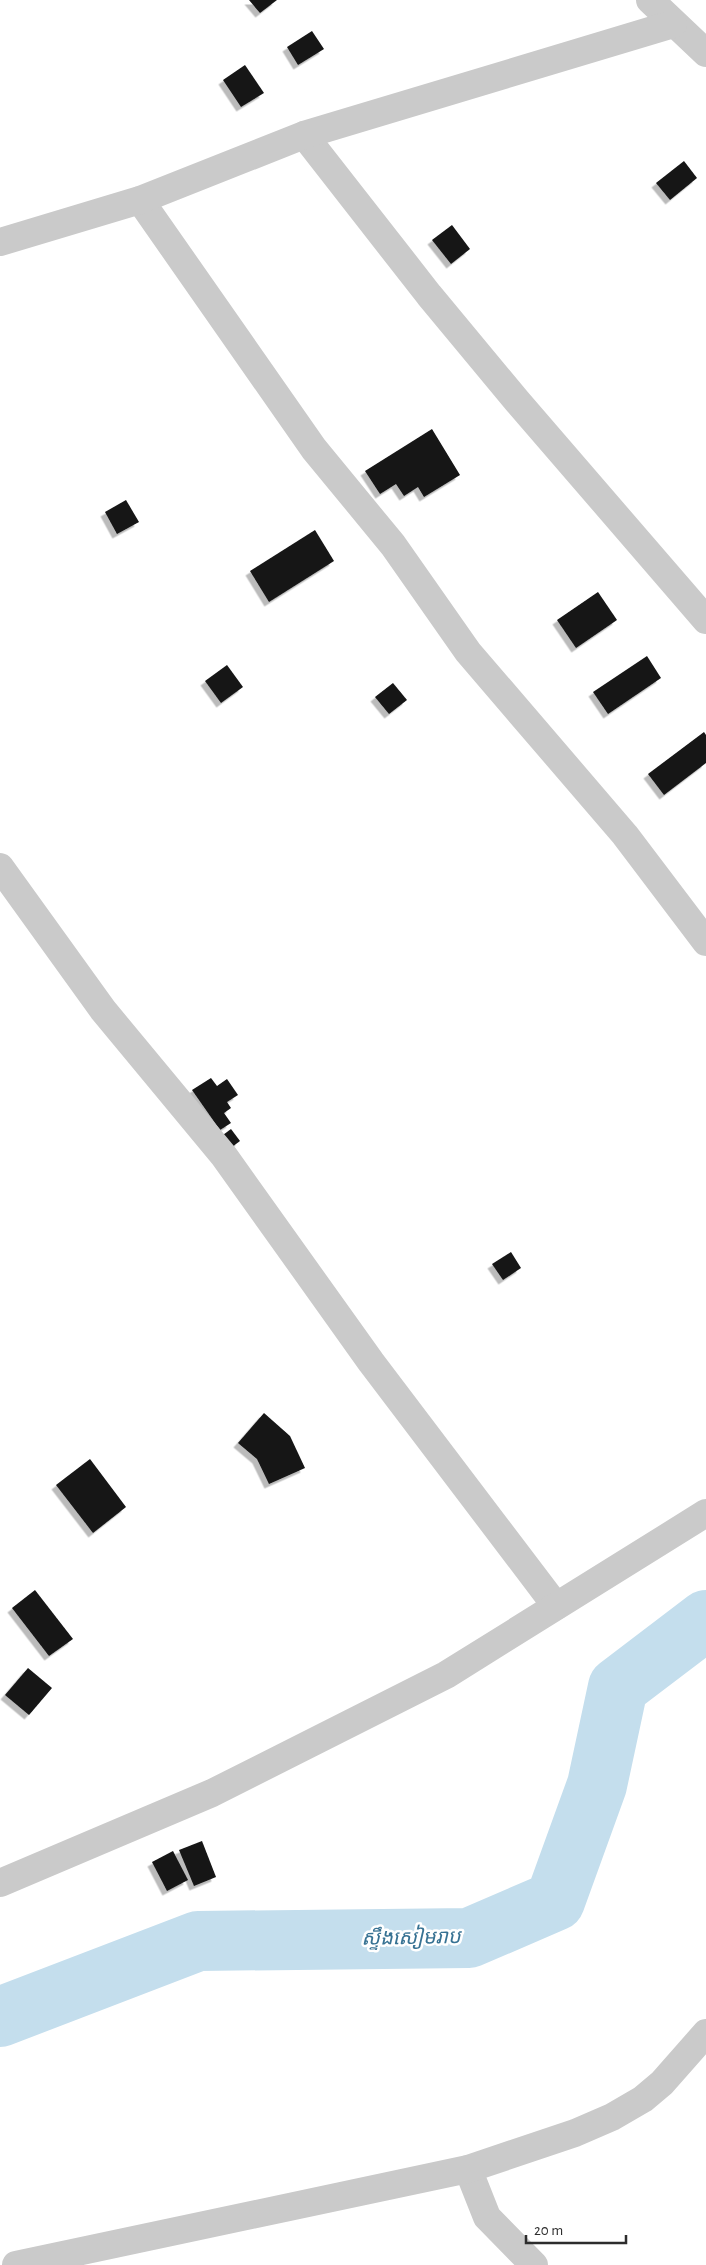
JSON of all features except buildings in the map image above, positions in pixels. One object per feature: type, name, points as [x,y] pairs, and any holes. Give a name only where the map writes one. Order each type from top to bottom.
[{"type":"street","points":[[650,0],[706,52]]},
{"type":"street","points":[[0,242],[140,200],[304,135],[674,24]]},
{"type":"street","points":[[304,135],[448,318],[706,620]]},
{"type":"street","points":[[140,200],[314,449],[393,545],[468,652],[625,835],[706,942]]},
{"type":"street","points":[[0,867],[103,1010],[224,1156],[371,1362],[556,1606]]},
{"type":"street","points":[[0,1884],[212,1793],[446,1675],[706,1513]]},
{"type":"street","points":[[16,2265],[468,2169],[575,2133],[612,2117],[643,2099],[662,2084],[706,2033]]},
{"type":"street","points":[[468,2169],[487,2217],[534,2265]]},
{"type":"waterway","name":"ស្ទឹងសៀមរាប","points":[[0,2017],[198,1941],[469,1938],[555,1901],[597,1785],[618,1687],[706,1620]]}]
